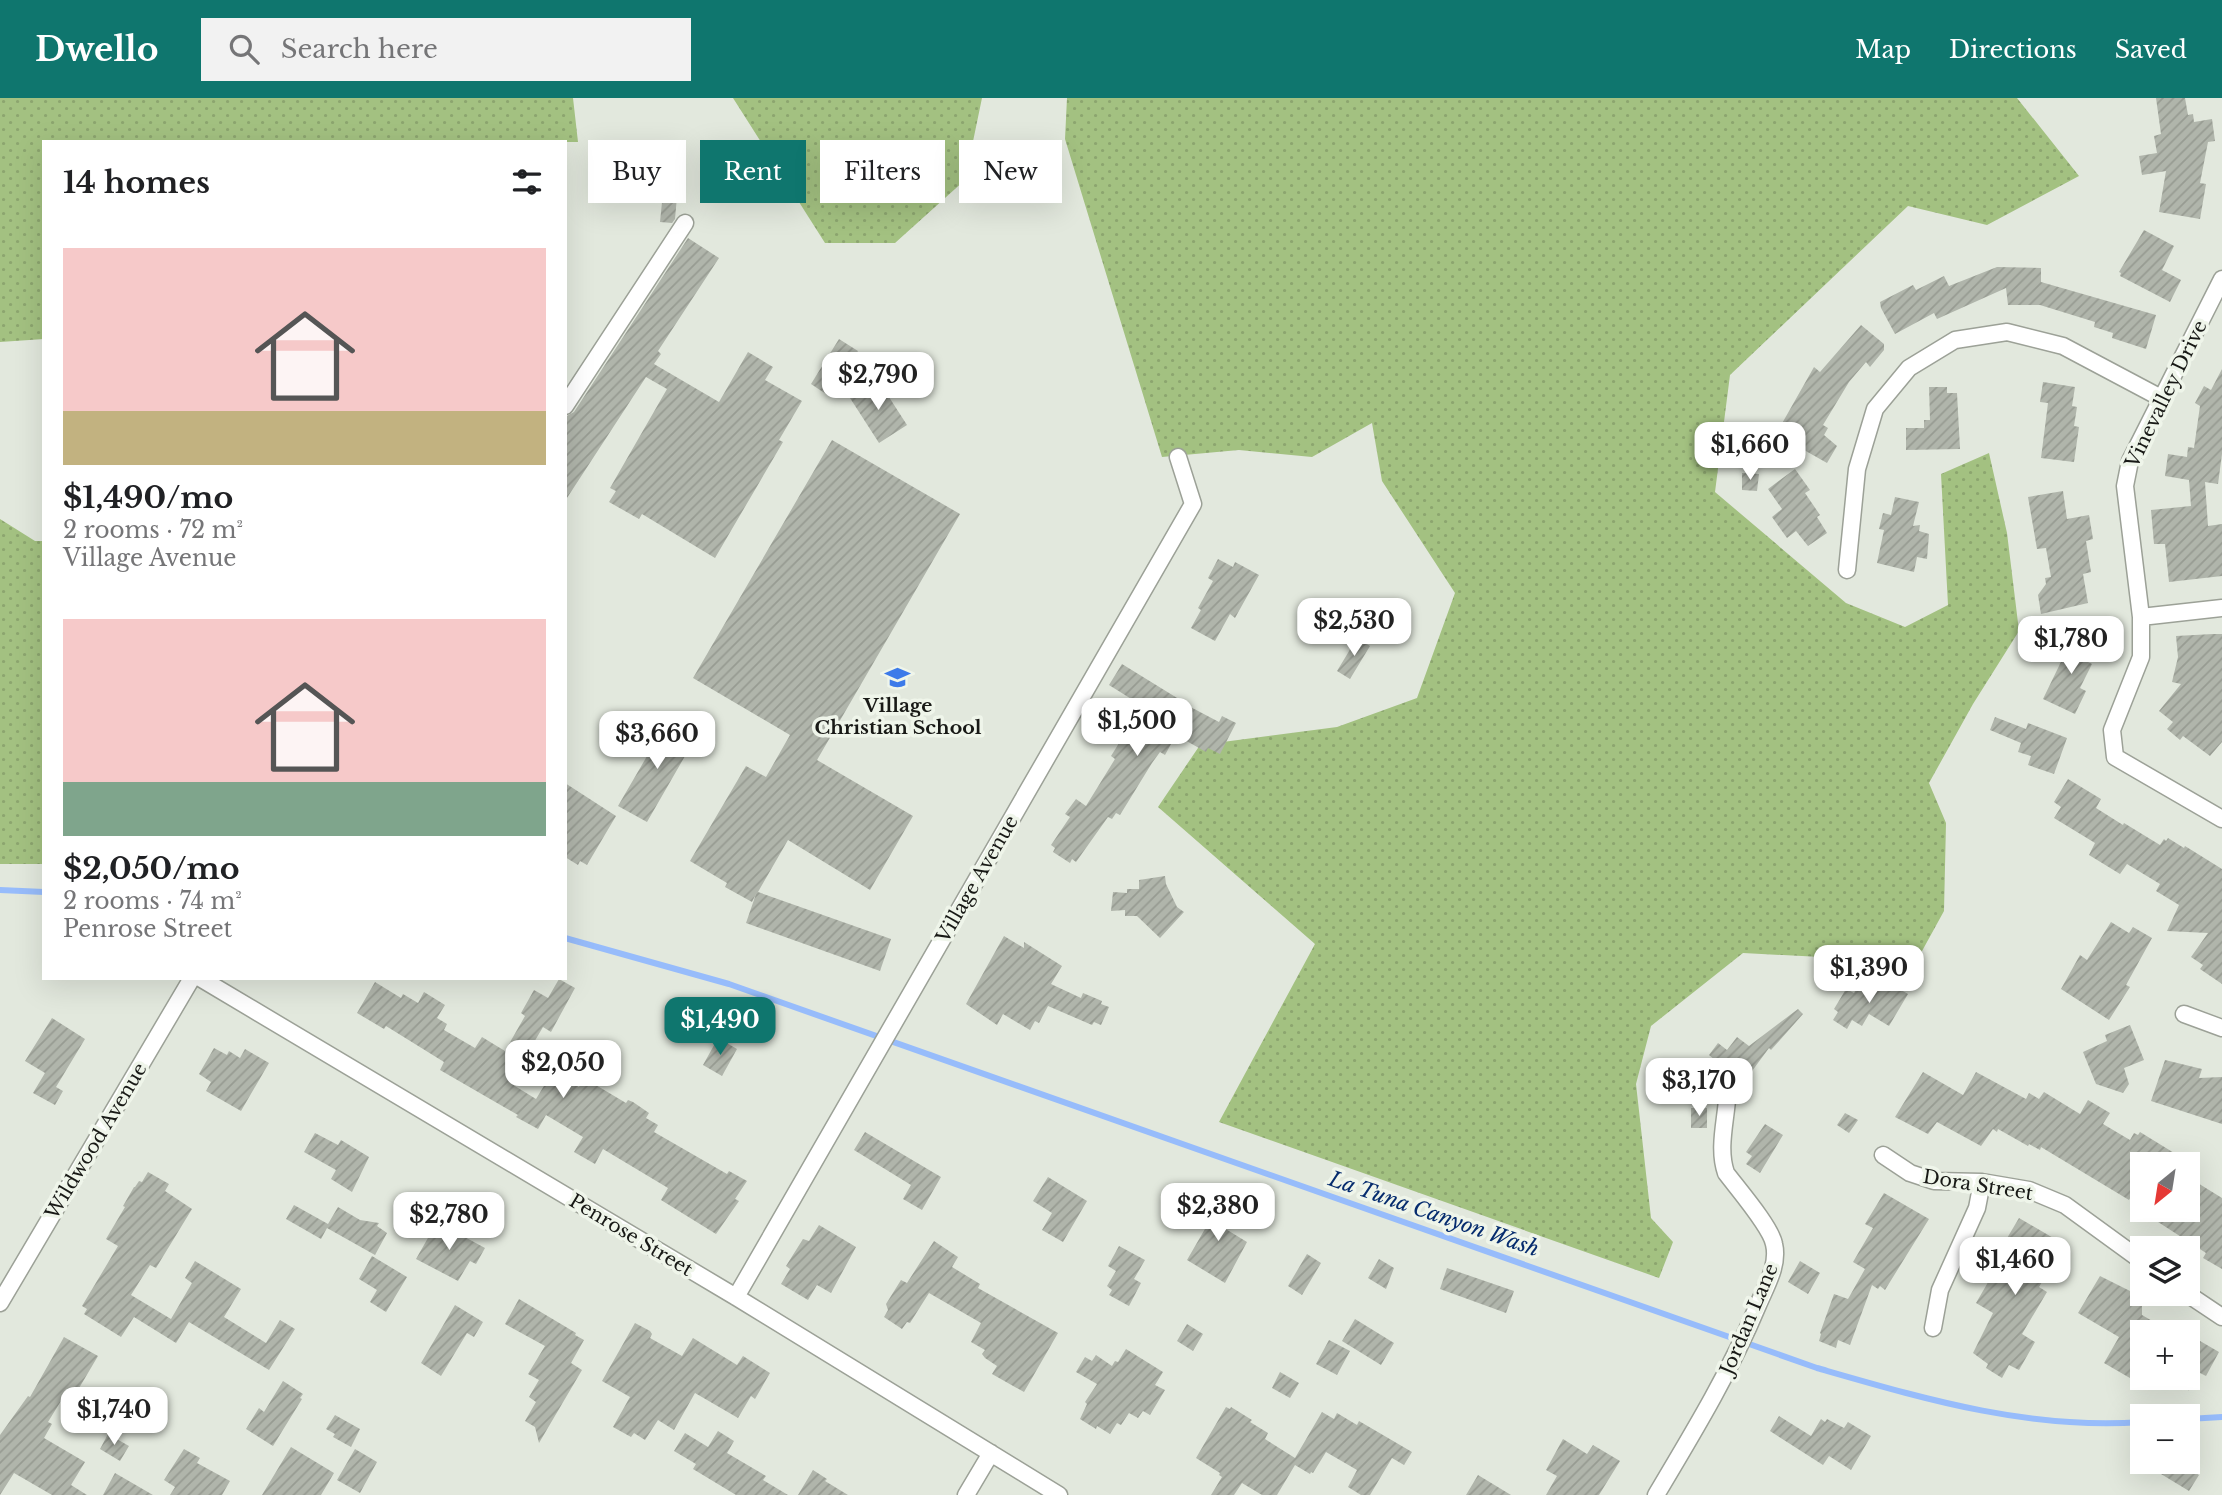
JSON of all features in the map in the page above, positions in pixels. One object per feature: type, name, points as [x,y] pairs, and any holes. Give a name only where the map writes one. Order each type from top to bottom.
[{"type":"street","points":[[567,403],[685,223]]},
{"type":"street","name":"Vinevalley Drive","points":[[2222,279],[2130,461],[2125,486],[2141,617],[2141,657],[2112,730],[2115,757],[2222,819]]},
{"type":"street","points":[[1847,570],[1857,469],[1875,409],[1909,368],[1955,340],[2007,332],[2063,346],[2161,398]]},
{"type":"street","name":"Village Avenue","points":[[736,1297],[881,1050],[1193,504],[1178,457]]},
{"type":"street","points":[[2141,617],[2222,608]]},
{"type":"street","name":"Wildwood Avenue","points":[[0,1303],[191,980]]},
{"type":"street","name":"Penrose Street","points":[[203,980],[736,1297],[1059,1495]]},
{"type":"street","points":[[2184,1014],[2222,1028]]},
{"type":"street","name":"Jordan Lane","points":[[1656,1495],[1738,1352],[1772,1273],[1776,1254],[1774,1240],[1726,1173],[1723,1164],[1727,1100]]},
{"type":"street","name":"Dora Street","points":[[1883,1155],[1910,1173],[1934,1181],[1982,1182],[2029,1190],[2065,1205],[2130,1252]]},
{"type":"street","points":[[1933,1328],[1940,1290],[1977,1208],[1982,1182]]},
{"type":"street","points":[[2200,1302],[2222,1317]]},
{"type":"street","points":[[967,1495],[991,1453]]},
{"type":"green space","points":[[0,98],[573,98],[578,142],[42,140],[42,339],[0,342]]},
{"type":"green space","points":[[733,98],[982,98],[973,140],[959,140],[959,185],[945,198],[945,140],[820,140],[820,203],[939,203],[895,243],[825,243],[800,203],[806,203],[806,140],[760,140]]},
{"type":"green space","points":[[1067,98],[2017,98],[2079,176],[1987,225],[1908,206],[1730,375],[1715,492],[1846,603],[1905,627],[1948,605],[1941,474],[1989,453],[2007,533],[2019,631],[1973,704],[1929,783],[1946,823],[1944,911],[1916,962],[1743,953],[1651,1026],[1636,1084],[1651,1218],[1673,1242],[1659,1278],[1219,1122],[1315,944],[1158,807],[1200,745],[1337,727],[1417,698],[1455,593],[1382,481],[1372,423],[1312,457],[1239,450],[1162,457],[1065,139]]},
{"type":"green space","points":[[0,519],[35,541],[42,541],[42,864],[0,864]]},
{"type":"building","points":[[2156,98],[2185,98],[2188,115],[2193,114],[2194,122],[2212,119],[2215,141],[2208,142],[2200,183],[2206,184],[2200,219],[2159,212],[2166,171],[2142,175],[2139,156],[2157,153],[2154,136],[2161,134]]},
{"type":"building","points":[[662,203],[676,203],[672,223],[660,222]]},
{"type":"building","points":[[2144,230],[2174,246],[2162,270],[2181,280],[2170,302],[2120,276],[2119,272]]},
{"type":"building","points":[[688,238],[719,258],[658,351],[661,354],[654,364],[719,402],[748,352],[773,367],[765,380],[802,401],[779,440],[783,442],[715,558],[642,514],[639,519],[609,502],[616,491],[610,488],[667,389],[646,377],[567,498],[567,416],[574,412]]},
{"type":"building","points":[[1997,267],[2041,268],[2041,282],[2156,315],[2146,349],[2112,338],[2113,333],[2094,327],[2095,322],[2040,305],[2008,305],[2006,288],[1937,319],[1934,313],[1895,334],[1881,308],[1880,302],[1913,285],[1916,290],[1944,276],[1949,286]]},
{"type":"building","points":[[1861,325],[1884,344],[1884,350],[1870,367],[1866,362],[1849,382],[1823,425],[1828,428],[1824,435],[1837,446],[1827,463],[1776,434],[1814,367],[1820,372]]},
{"type":"building","points":[[839,339],[858,351],[829,396],[811,384]]},
{"type":"building","points":[[2222,369],[2222,454],[2218,484],[2205,482],[2208,526],[2222,524],[2222,576],[2169,582],[2165,544],[2154,544],[2151,510],[2191,506],[2189,480],[2165,476],[2168,454],[2187,457],[2188,447],[2194,448],[2200,406],[2195,403],[2204,386],[2211,390]]},
{"type":"building","points":[[878,380],[907,425],[879,443],[850,398]]},
{"type":"building","points":[[2043,382],[2075,387],[2072,406],[2077,407],[2074,426],[2079,427],[2074,462],[2041,458],[2048,403],[2040,402]]},
{"type":"building","points":[[1929,387],[1947,387],[1947,393],[1957,393],[1960,449],[1906,450],[1906,428],[1924,428],[1924,420],[1930,420]]},
{"type":"building","points":[[832,440],[960,514],[817,760],[913,816],[870,890],[788,840],[758,892],[891,939],[880,971],[746,923],[756,894],[752,902],[725,887],[727,883],[690,861],[746,766],[766,777],[790,735],[693,678]]},
{"type":"building","points":[[1795,469],[1810,490],[1805,493],[1820,515],[1817,517],[1827,533],[1808,546],[1796,531],[1787,538],[1772,517],[1782,509],[1768,489]]},
{"type":"building","points":[[1742,473],[1759,474],[1757,491],[1742,490]]},
{"type":"building","points":[[2063,491],[2067,519],[2089,515],[2093,539],[2086,541],[2091,572],[2083,574],[2088,603],[2041,614],[2038,595],[2046,584],[2045,578],[2051,577],[2046,548],[2037,549],[2028,497]]},
{"type":"building","points":[[1895,497],[1919,502],[1913,526],[1920,525],[1919,531],[1929,534],[1927,559],[1917,557],[1914,572],[1877,563],[1884,530],[1879,529],[1883,513],[1891,515]]},
{"type":"building","points":[[1218,559],[1233,567],[1235,562],[1259,575],[1235,618],[1230,614],[1215,641],[1191,628],[1201,610],[1198,608],[1213,581],[1208,578]]},
{"type":"building","points":[[2222,634],[2222,742],[2210,756],[2183,736],[2180,740],[2167,729],[2173,722],[2159,711],[2181,684],[2172,682],[2178,657],[2176,636]]},
{"type":"building","points":[[2074,635],[2096,645],[2088,662],[2092,664],[2080,688],[2086,691],[2075,714],[2043,699]]},
{"type":"building","points":[[1357,638],[1370,646],[1350,679],[1337,671]]},
{"type":"building","points":[[1122,664],[1181,702],[1219,722],[1222,716],[1236,723],[1220,754],[1208,748],[1206,752],[1176,735],[1165,755],[1160,752],[1152,763],[1120,815],[1116,813],[1112,819],[1108,817],[1076,862],[1072,859],[1070,863],[1053,852],[1055,848],[1051,845],[1070,817],[1065,814],[1076,799],[1086,806],[1115,759],[1111,756],[1126,732],[1144,743],[1160,717],[1109,685]]},
{"type":"building","points":[[1995,717],[2026,729],[2028,723],[2067,738],[2054,774],[2028,765],[2031,756],[2018,752],[2021,743],[1990,730]]},
{"type":"building","points":[[668,720],[696,737],[647,822],[618,806]]},
{"type":"building","points":[[2068,779],[2101,799],[2096,808],[2123,825],[2124,823],[2160,845],[2168,838],[2222,869],[2222,984],[2200,969],[2203,965],[2191,957],[2208,933],[2167,931],[2179,905],[2156,891],[2160,884],[2127,864],[2120,874],[2089,855],[2095,843],[2054,818],[2061,807],[2054,802]]},
{"type":"building","points":[[567,784],[616,816],[587,865],[580,861],[578,865],[567,858]]},
{"type":"building","points":[[1165,876],[1177,907],[1184,912],[1160,938],[1137,916],[1125,916],[1125,910],[1111,911],[1113,892],[1127,893],[1127,889],[1139,889],[1139,880]]},
{"type":"building","points":[[2111,922],[2129,933],[2133,927],[2152,938],[2126,985],[2130,987],[2109,1020],[2061,989],[2080,955],[2087,960]]},
{"type":"building","points":[[1004,936],[1024,948],[1024,942],[1062,966],[1051,984],[1081,998],[1083,993],[1109,1007],[1101,1025],[1094,1022],[1092,1025],[1048,1006],[1039,1023],[1035,1021],[1030,1030],[1003,1014],[997,1025],[966,1004]]},
{"type":"building","points":[[558,980],[575,988],[551,1032],[543,1027],[510,1083],[536,1099],[553,1071],[579,1087],[584,1078],[649,1113],[646,1118],[658,1125],[654,1132],[727,1174],[729,1171],[747,1181],[735,1199],[739,1201],[716,1234],[661,1200],[668,1188],[603,1149],[595,1164],[574,1152],[583,1137],[546,1115],[538,1129],[516,1117],[518,1115],[440,1070],[444,1062],[386,1026],[384,1029],[357,1013],[375,982],[401,998],[403,994],[418,1003],[424,992],[445,1005],[437,1018],[447,1024],[444,1030],[475,1048],[482,1037],[505,1051],[525,1016],[521,1013],[534,990],[548,998]]},
{"type":"building","points":[[1876,982],[1891,991],[1894,986],[1908,994],[1889,1026],[1869,1014],[1862,1026],[1852,1020],[1847,1029],[1833,1020],[1838,1012],[1834,1009],[1846,989],[1854,993],[1859,984],[1870,991]]},
{"type":"building","points":[[1798,1009],[1803,1014],[1771,1050],[1769,1048],[1741,1086],[1713,1065],[1716,1061],[1709,1055],[1718,1043],[1727,1050],[1737,1037],[1749,1046]]},
{"type":"building","points":[[52,1018],[85,1039],[56,1087],[63,1091],[55,1105],[33,1093],[45,1073],[25,1061]]},
{"type":"building","points":[[2130,1025],[2144,1060],[2124,1068],[2129,1084],[2123,1093],[2096,1084],[2083,1052],[2107,1041],[2105,1035]]},
{"type":"building","points":[[718,1038],[737,1049],[722,1076],[703,1065]]},
{"type":"building","points":[[214,1048],[227,1055],[229,1051],[240,1058],[245,1049],[269,1063],[241,1111],[206,1091],[211,1082],[199,1074]]},
{"type":"building","points":[[2165,1060],[2202,1069],[2199,1078],[2222,1077],[2222,1124],[2151,1101]]},
{"type":"building","points":[[1923,1072],[1963,1095],[1976,1072],[2026,1099],[2029,1093],[2039,1099],[2044,1092],[2080,1114],[2088,1100],[2110,1113],[2103,1124],[2130,1140],[2134,1133],[2138,1135],[2140,1132],[2172,1152],[2130,1152],[2129,1200],[2041,1147],[2040,1150],[2029,1144],[2028,1146],[1998,1129],[1997,1132],[1993,1129],[1981,1146],[1937,1122],[1928,1134],[1895,1117]]},
{"type":"building","points":[[1691,1108],[1707,1108],[1707,1128],[1691,1128]]},
{"type":"building","points":[[1845,1113],[1858,1120],[1849,1133],[1837,1125]]},
{"type":"building","points":[[1765,1124],[1783,1135],[1760,1173],[1746,1164],[1752,1156],[1746,1152]]},
{"type":"building","points":[[865,1132],[941,1177],[922,1210],[903,1199],[911,1185],[854,1150]]},
{"type":"building","points":[[315,1133],[338,1145],[341,1140],[369,1157],[352,1192],[331,1179],[336,1170],[304,1152]]},
{"type":"building","points":[[148,1172],[169,1184],[165,1191],[192,1209],[156,1268],[150,1265],[131,1295],[171,1319],[192,1283],[185,1278],[195,1261],[241,1289],[224,1317],[266,1343],[280,1320],[295,1329],[269,1370],[189,1322],[176,1343],[134,1317],[121,1337],[84,1314],[87,1309],[82,1306],[118,1246],[106,1239],[134,1187],[139,1181],[142,1182]]},
{"type":"building","points":[[1048,1177],[1087,1201],[1063,1242],[1042,1230],[1052,1213],[1033,1201]]},
{"type":"building","points":[[2200,1184],[2222,1198],[2222,1269],[2203,1258],[2206,1253],[2200,1249],[2200,1236],[2180,1236],[2158,1222],[2200,1222]]},
{"type":"building","points":[[1884,1193],[1929,1219],[1885,1290],[1872,1285],[1850,1345],[1838,1340],[1836,1348],[1819,1341],[1820,1333],[1834,1294],[1848,1299],[1865,1269],[1853,1262],[1873,1228],[1865,1224]]},
{"type":"building","points":[[1218,1195],[1237,1205],[1224,1228],[1247,1242],[1225,1283],[1187,1260],[1209,1222],[1205,1219]]},
{"type":"building","points":[[294,1205],[328,1224],[338,1207],[360,1220],[379,1223],[377,1226],[387,1233],[375,1255],[327,1228],[321,1239],[286,1219]]},
{"type":"building","points":[[2019,1218],[2055,1239],[2054,1241],[2063,1247],[2039,1287],[2047,1292],[2022,1334],[2035,1342],[2019,1370],[2009,1365],[2002,1378],[1986,1368],[1988,1364],[1973,1353],[1993,1313],[1976,1303],[2005,1253],[2000,1250]]},
{"type":"building","points":[[437,1222],[485,1248],[476,1264],[470,1261],[458,1281],[416,1259]]},
{"type":"building","points":[[819,1225],[856,1247],[831,1293],[817,1285],[808,1300],[781,1284],[790,1269],[786,1266],[803,1239],[809,1241]]},
{"type":"building","points":[[934,1241],[958,1257],[952,1267],[980,1284],[978,1288],[1058,1333],[1024,1392],[992,1374],[997,1366],[982,1354],[985,1350],[971,1342],[981,1323],[929,1293],[910,1323],[907,1322],[902,1329],[884,1317],[888,1310],[886,1304],[901,1280],[907,1283]]},
{"type":"building","points":[[1119,1246],[1145,1260],[1134,1279],[1141,1283],[1129,1306],[1109,1295],[1112,1290],[1107,1286],[1116,1271],[1108,1266]]},
{"type":"building","points":[[1307,1254],[1321,1263],[1302,1295],[1288,1286]]},
{"type":"building","points":[[372,1256],[407,1277],[386,1312],[370,1302],[377,1290],[359,1279]]},
{"type":"building","points":[[1379,1259],[1394,1268],[1386,1289],[1368,1278]]},
{"type":"building","points":[[1800,1261],[1820,1273],[1808,1294],[1788,1282]]},
{"type":"building","points":[[1447,1268],[1514,1291],[1506,1313],[1440,1289]]},
{"type":"building","points":[[2100,1276],[2130,1291],[2130,1306],[2142,1306],[2142,1315],[2151,1320],[2130,1320],[2130,1378],[2104,1363],[2119,1337],[2078,1313]]},
{"type":"building","points":[[519,1299],[584,1340],[571,1363],[582,1370],[539,1443],[535,1427],[525,1421],[536,1402],[529,1397],[539,1380],[528,1374],[545,1346],[505,1324]]},
{"type":"building","points":[[455,1305],[483,1322],[474,1337],[467,1333],[441,1376],[421,1363]]},
{"type":"building","points":[[1355,1319],[1394,1343],[1381,1365],[1342,1341]]},
{"type":"building","points":[[635,1323],[650,1331],[650,1338],[682,1356],[693,1338],[737,1365],[743,1356],[770,1373],[755,1399],[751,1396],[738,1418],[695,1393],[674,1430],[658,1420],[645,1440],[634,1433],[631,1437],[613,1427],[630,1397],[602,1381]]},
{"type":"building","points":[[1187,1324],[1203,1334],[1193,1351],[1177,1341]]},
{"type":"building","points":[[64,1337],[98,1356],[72,1400],[64,1396],[48,1422],[52,1424],[44,1438],[85,1462],[71,1485],[87,1495],[52,1495],[14,1473],[0,1495],[0,1435],[28,1396],[30,1397]]},
{"type":"building","points":[[1329,1340],[1350,1351],[1337,1375],[1316,1364]]},
{"type":"building","points":[[2200,1341],[2219,1352],[2206,1376],[2200,1373]]},
{"type":"building","points":[[1126,1349],[1163,1372],[1155,1385],[1165,1390],[1150,1415],[1143,1411],[1138,1418],[1129,1413],[1121,1425],[1117,1423],[1110,1434],[1080,1419],[1087,1404],[1085,1402],[1097,1384],[1076,1372],[1085,1357],[1092,1361],[1096,1355],[1112,1366]]},
{"type":"building","points":[[1280,1372],[1299,1383],[1290,1398],[1272,1388]]},
{"type":"building","points":[[283,1381],[303,1394],[273,1446],[246,1429],[259,1408],[264,1412]]},
{"type":"building","points":[[1226,1407],[1231,1407],[1252,1420],[1250,1422],[1268,1433],[1265,1439],[1295,1458],[1322,1412],[1334,1419],[1337,1413],[1357,1425],[1359,1421],[1412,1452],[1404,1465],[1392,1458],[1370,1495],[1361,1495],[1348,1487],[1357,1470],[1326,1452],[1313,1473],[1310,1474],[1295,1465],[1277,1495],[1262,1495],[1242,1483],[1234,1495],[1211,1495],[1222,1477],[1196,1458]]},
{"type":"building","points":[[335,1415],[360,1429],[351,1447],[333,1437],[335,1434],[326,1429]]},
{"type":"building","points":[[1779,1416],[1811,1436],[1821,1419],[1825,1422],[1827,1419],[1844,1428],[1848,1422],[1871,1436],[1851,1470],[1829,1456],[1823,1465],[1770,1431]]},
{"type":"building","points":[[718,1431],[734,1441],[727,1453],[766,1476],[763,1480],[788,1495],[736,1495],[693,1469],[696,1464],[674,1451],[685,1433],[708,1447]]},
{"type":"building","points":[[108,1434],[129,1446],[120,1461],[100,1449]]},
{"type":"building","points":[[1563,1439],[1587,1454],[1593,1445],[1620,1461],[1599,1495],[1546,1495],[1557,1476],[1546,1470]]},
{"type":"building","points":[[291,1447],[334,1473],[321,1495],[262,1495]]},
{"type":"building","points":[[184,1449],[200,1458],[197,1463],[230,1481],[222,1495],[170,1495],[175,1487],[164,1480]]},
{"type":"building","points":[[355,1449],[377,1462],[360,1493],[337,1480]]},
{"type":"building","points":[[813,1470],[827,1479],[825,1481],[848,1495],[798,1495]]},
{"type":"building","points":[[115,1473],[153,1495],[103,1495]]},
{"type":"building","points":[[2161,1474],[2197,1474],[2189,1491]]},
{"type":"building","points":[[1478,1475],[1511,1495],[1466,1495]]},
{"type":"waterway","name":"La Tuna Canyon Wash","points":[[0,890],[42,892]]},
{"type":"waterway","name":"La Tuna Canyon Wash","points":[[567,939],[729,984],[1817,1368],[1977,1410],[2058,1421],[2130,1422]]},
{"type":"waterway","name":"La Tuna Canyon Wash","points":[[2200,1418],[2222,1417]]},
{"type":"place","name":"Village Christian School","points":[[898,677]]}]
